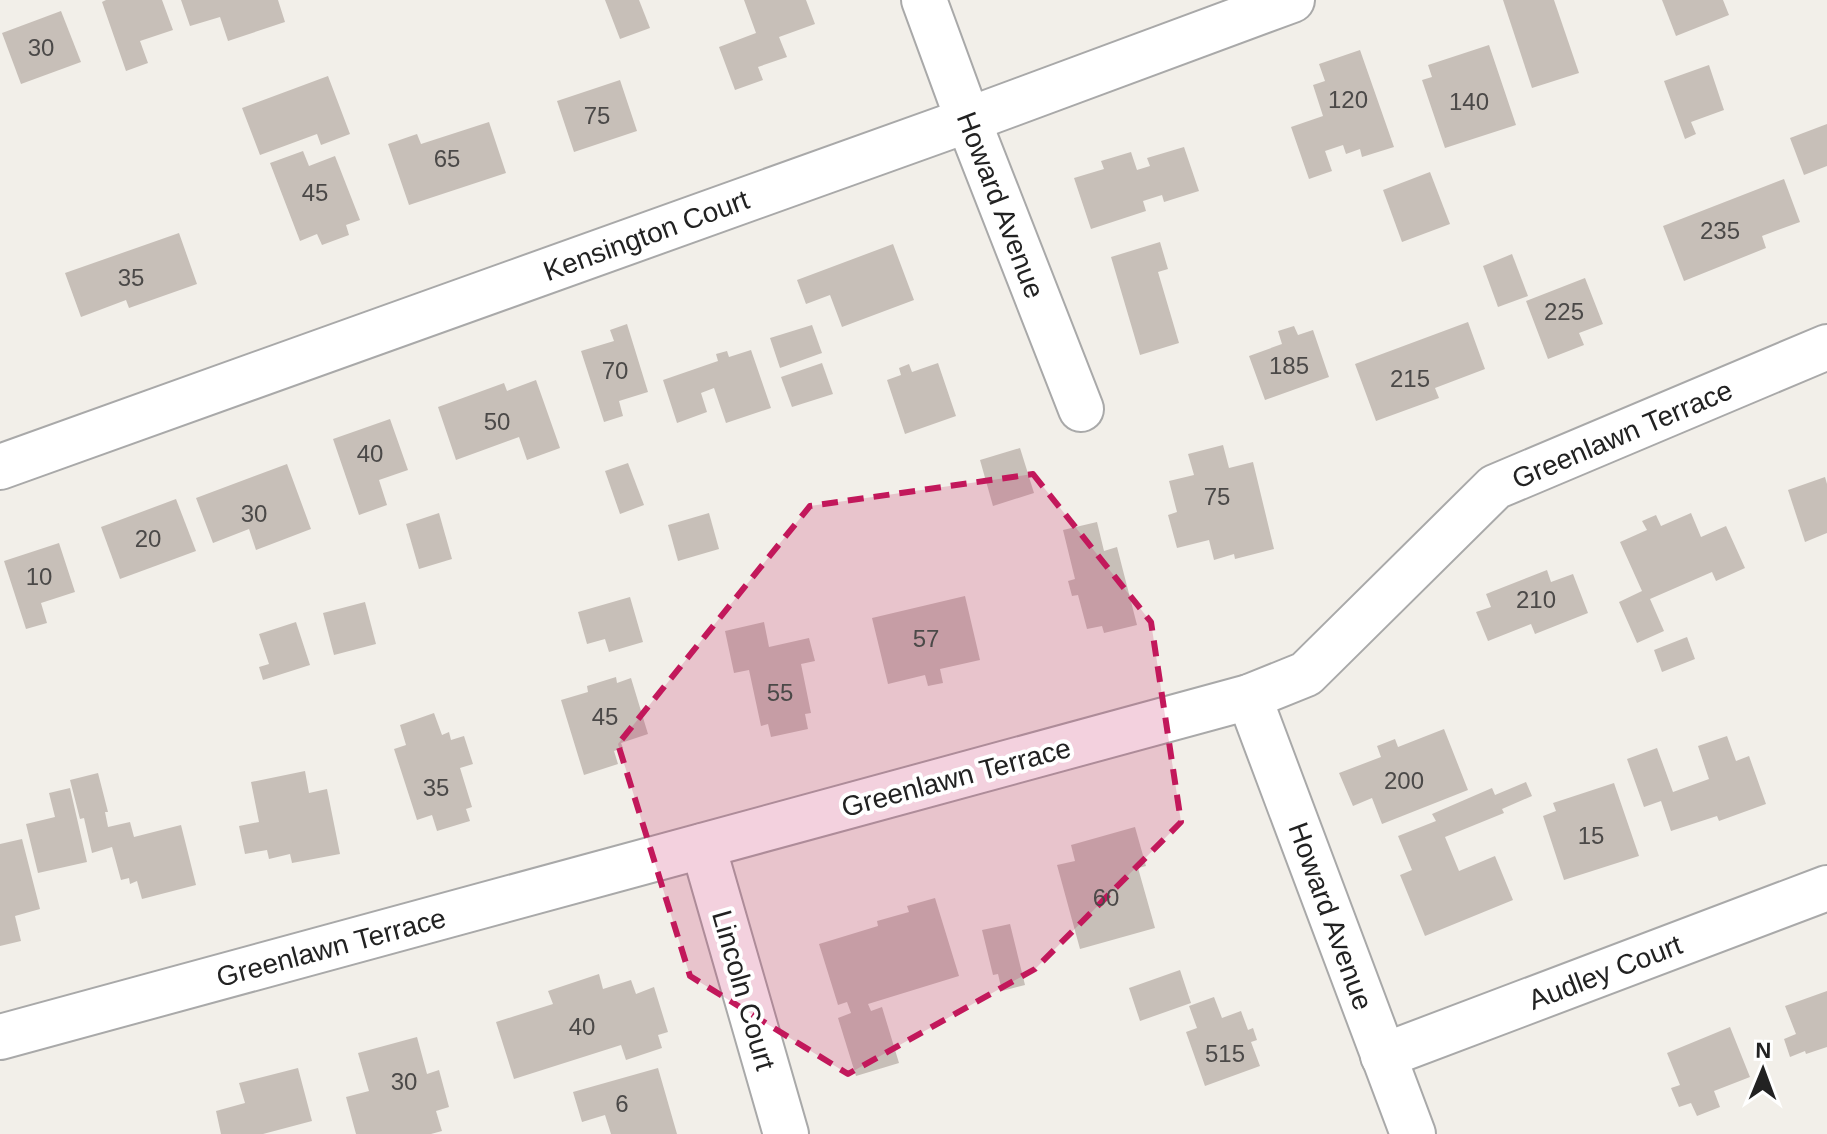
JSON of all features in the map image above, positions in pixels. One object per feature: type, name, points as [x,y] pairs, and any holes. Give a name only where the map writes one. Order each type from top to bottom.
[{"type":"street","name":"Howard Avenue","points":[[924,0],[1081,409]]},
{"type":"street","name":"Kensington Court","points":[[0,467],[968,120],[1292,0]]},
{"type":"street","name":"Greenlawn Terrace","points":[[0,1037],[1249,697],[1306,674],[1495,487],[1827,347]]},
{"type":"street","name":"Howard Avenue","points":[[1249,697],[1413,1134]]},
{"type":"street","name":"Lincoln Court","points":[[703,846],[786,1134]]},
{"type":"street","name":"Audley Court","points":[[1383,1056],[1827,888]]},
{"type":"highlighted area","points":[[1033,474],[1151,622],[1181,822],[1035,969],[848,1074],[690,976],[618,744],[810,506]]},
{"type":"building","points":[[162,0],[173,30],[140,41],[148,63],[126,71],[102,2]]},
{"type":"building","points":[[181,0],[278,0],[285,22],[228,41],[220,17],[190,26]]},
{"type":"building","points":[[605,0],[639,0],[650,28],[620,39]]},
{"type":"building","points":[[744,0],[806,0],[815,24],[779,37],[787,57],[758,67],[763,80],[735,90],[719,47],[756,33]]},
{"type":"building","points":[[1503,0],[1554,0],[1579,73],[1532,88]]},
{"type":"building","points":[[1662,0],[1723,0],[1729,15],[1676,36]]},
{"type":"building","points":[[61,11],[81,62],[21,84],[2,33]]},
{"type":"building","points":[[1489,45],[1516,125],[1445,148],[1422,80],[1432,77],[1428,65]]},
{"type":"building","points":[[1360,50],[1394,147],[1362,157],[1360,149],[1346,154],[1343,145],[1325,151],[1332,171],[1309,179],[1291,127],[1323,116],[1313,85],[1325,81],[1319,64]]},
{"type":"building","points":[[1709,65],[1724,110],[1691,122],[1696,134],[1685,139],[1664,81]]},
{"type":"building","points":[[328,76],[350,134],[321,145],[317,134],[260,155],[242,108]]},
{"type":"building","points":[[620,80],[637,131],[574,152],[557,101]]},
{"type":"building","points":[[489,122],[506,173],[409,205],[388,144],[417,134],[421,144]]},
{"type":"building","points":[[1827,124],[1827,166],[1804,175],[1790,138]]},
{"type":"building","points":[[1184,147],[1199,191],[1164,202],[1162,195],[1143,201],[1146,211],[1091,229],[1074,178],[1104,169],[1101,161],[1131,152],[1137,170],[1150,166],[1147,158]]},
{"type":"building","points":[[303,151],[309,166],[335,156],[360,220],[346,225],[349,235],[322,245],[317,234],[300,241],[270,163]]},
{"type":"building","points":[[1430,172],[1450,224],[1402,242],[1383,190]]},
{"type":"building","points":[[1784,179],[1800,222],[1762,236],[1766,248],[1684,281],[1663,226]]},
{"type":"building","points":[[179,233],[197,284],[129,308],[126,300],[81,317],[65,273]]},
{"type":"building","points":[[1160,242],[1168,269],[1158,272],[1179,343],[1140,355],[1111,257]]},
{"type":"building","points":[[893,244],[914,300],[842,327],[830,295],[806,304],[797,280]]},
{"type":"building","points":[[1512,254],[1528,296],[1498,307],[1483,266]]},
{"type":"building","points":[[1585,278],[1603,324],[1579,333],[1584,345],[1548,359],[1526,301]]},
{"type":"building","points":[[1468,322],[1485,369],[1435,388],[1439,398],[1376,421],[1355,364]]},
{"type":"building","points":[[627,324],[648,392],[619,401],[623,416],[604,422],[581,351],[614,341],[610,330]]},
{"type":"building","points":[[812,325],[822,353],[780,368],[770,338]]},
{"type":"building","points":[[1294,326],[1298,335],[1313,330],[1329,377],[1265,400],[1249,356],[1282,344],[1278,331]]},
{"type":"building","points":[[751,350],[771,408],[726,423],[714,388],[701,393],[707,412],[677,423],[663,380],[718,361],[716,354],[727,351],[729,357]]},
{"type":"building","points":[[822,363],[833,394],[792,407],[781,377]]},
{"type":"building","points":[[938,363],[956,416],[905,434],[887,380],[901,375],[899,368],[909,364],[912,372]]},
{"type":"building","points":[[536,380],[560,448],[527,460],[519,437],[456,460],[438,407],[504,383],[507,391]]},
{"type":"building","points":[[390,419],[408,470],[379,480],[387,505],[359,515],[333,439]]},
{"type":"building","points":[[1223,445],[1229,468],[1253,462],[1274,549],[1235,559],[1234,554],[1214,560],[1209,540],[1177,548],[1168,515],[1177,512],[1169,481],[1194,475],[1188,454]]},
{"type":"building","points":[[1020,448],[1034,493],[993,506],[980,460]]},
{"type":"building","points":[[628,463],[644,505],[620,514],[605,471]]},
{"type":"building","points":[[287,464],[311,529],[256,550],[249,529],[213,543],[196,498]]},
{"type":"building","points":[[1825,477],[1827,533],[1805,542],[1788,490]]},
{"type":"building","points":[[176,499],[196,551],[120,579],[101,527]]},
{"type":"building","points":[[439,513],[452,559],[419,569],[406,524]]},
{"type":"building","points":[[709,513],[719,549],[678,561],[668,525]]},
{"type":"building","points":[[1691,513],[1701,537],[1726,526],[1745,568],[1716,581],[1712,572],[1650,599],[1664,631],[1637,643],[1619,602],[1642,591],[1620,542],[1647,530],[1642,521],[1656,515],[1661,526]]},
{"type":"building","points":[[1097,522],[1104,551],[1117,547],[1137,625],[1104,633],[1102,626],[1087,629],[1078,595],[1072,596],[1068,581],[1075,579],[1063,530]]},
{"type":"building","points":[[59,543],[75,592],[41,603],[47,623],[26,629],[4,561]]},
{"type":"building","points":[[1547,570],[1551,582],[1573,574],[1588,613],[1535,634],[1531,624],[1488,641],[1476,612],[1491,607],[1486,594]]},
{"type":"building","points":[[965,596],[980,660],[940,669],[943,683],[928,686],[925,675],[888,684],[872,618]]},
{"type":"building","points":[[630,597],[643,642],[609,652],[605,639],[587,644],[578,612]]},
{"type":"building","points":[[365,602],[376,644],[334,655],[323,613]]},
{"type":"building","points":[[296,622],[310,665],[263,680],[259,667],[269,664],[259,634]]},
{"type":"building","points":[[764,622],[769,647],[809,638],[815,661],[801,664],[811,713],[805,714],[808,729],[771,737],[768,724],[761,726],[749,670],[734,673],[725,631]]},
{"type":"building","points":[[1687,637],[1695,659],[1662,672],[1654,650]]},
{"type":"building","points":[[616,677],[617,683],[631,678],[648,734],[621,743],[623,748],[614,751],[618,764],[584,775],[561,700],[588,692],[587,686]]},
{"type":"building","points":[[434,713],[442,735],[449,732],[451,740],[464,736],[473,764],[460,768],[472,807],[466,809],[470,821],[437,831],[432,815],[417,820],[394,749],[406,745],[400,725]]},
{"type":"building","points":[[1444,729],[1468,790],[1382,824],[1372,798],[1353,806],[1339,773],[1381,757],[1377,746],[1395,739],[1398,747]]},
{"type":"building","points":[[1727,736],[1736,761],[1749,756],[1766,804],[1719,821],[1717,816],[1671,831],[1661,801],[1644,807],[1627,759],[1657,748],[1673,792],[1709,779],[1698,746]]},
{"type":"building","points":[[305,771],[309,793],[327,789],[340,854],[292,863],[290,854],[269,859],[267,850],[245,854],[239,826],[259,822],[251,782]]},
{"type":"building","points":[[98,773],[108,812],[105,812],[108,827],[130,822],[134,837],[181,825],[196,885],[142,899],[137,881],[130,884],[129,878],[121,880],[112,847],[92,853],[84,818],[80,819],[70,780]]},
{"type":"building","points":[[1526,782],[1532,796],[1502,809],[1504,813],[1445,837],[1459,871],[1495,856],[1513,900],[1425,936],[1400,875],[1412,870],[1398,836],[1436,821],[1432,814],[1492,788],[1495,795]]},
{"type":"building","points":[[1614,783],[1639,856],[1564,880],[1543,816],[1556,811],[1553,803]]},
{"type":"building","points":[[70,788],[87,862],[38,873],[26,824],[55,817],[49,793]]},
{"type":"building","points":[[1135,827],[1146,866],[1138,868],[1155,928],[1080,949],[1057,865],[1075,861],[1071,845]]},
{"type":"building","points":[[22,839],[40,909],[15,916],[21,941],[0,946],[0,844]]},
{"type":"building","points":[[935,898],[959,976],[868,1004],[871,1011],[882,1007],[899,1063],[856,1076],[838,1018],[851,1013],[847,1002],[838,1005],[819,944],[878,926],[877,921],[909,912],[907,906]]},
{"type":"building","points":[[1010,924],[1025,985],[1002,991],[998,974],[993,975],[982,930]]},
{"type":"building","points":[[1180,970],[1191,1003],[1140,1021],[1129,988]]},
{"type":"building","points":[[599,974],[603,989],[631,980],[636,994],[654,987],[668,1032],[658,1035],[662,1048],[626,1060],[621,1045],[514,1079],[496,1022],[553,1004],[548,991]]},
{"type":"building","points":[[1827,991],[1827,1047],[1790,1057],[1784,1039],[1796,1034],[1785,1006]]},
{"type":"building","points":[[1214,997],[1222,1018],[1241,1011],[1248,1030],[1253,1028],[1257,1040],[1251,1042],[1260,1066],[1205,1086],[1186,1032],[1197,1028],[1189,1006]]},
{"type":"building","points":[[1730,1027],[1750,1077],[1714,1091],[1720,1107],[1697,1116],[1691,1103],[1679,1107],[1671,1088],[1680,1085],[1667,1053]]},
{"type":"building","points":[[417,1037],[427,1074],[439,1070],[449,1107],[436,1111],[442,1131],[431,1134],[356,1134],[346,1097],[369,1091],[358,1053]]},
{"type":"building","points":[[298,1068],[312,1121],[263,1134],[221,1134],[216,1111],[245,1103],[239,1083]]},
{"type":"building","points":[[658,1068],[677,1134],[611,1134],[605,1115],[582,1122],[573,1092]]}]
